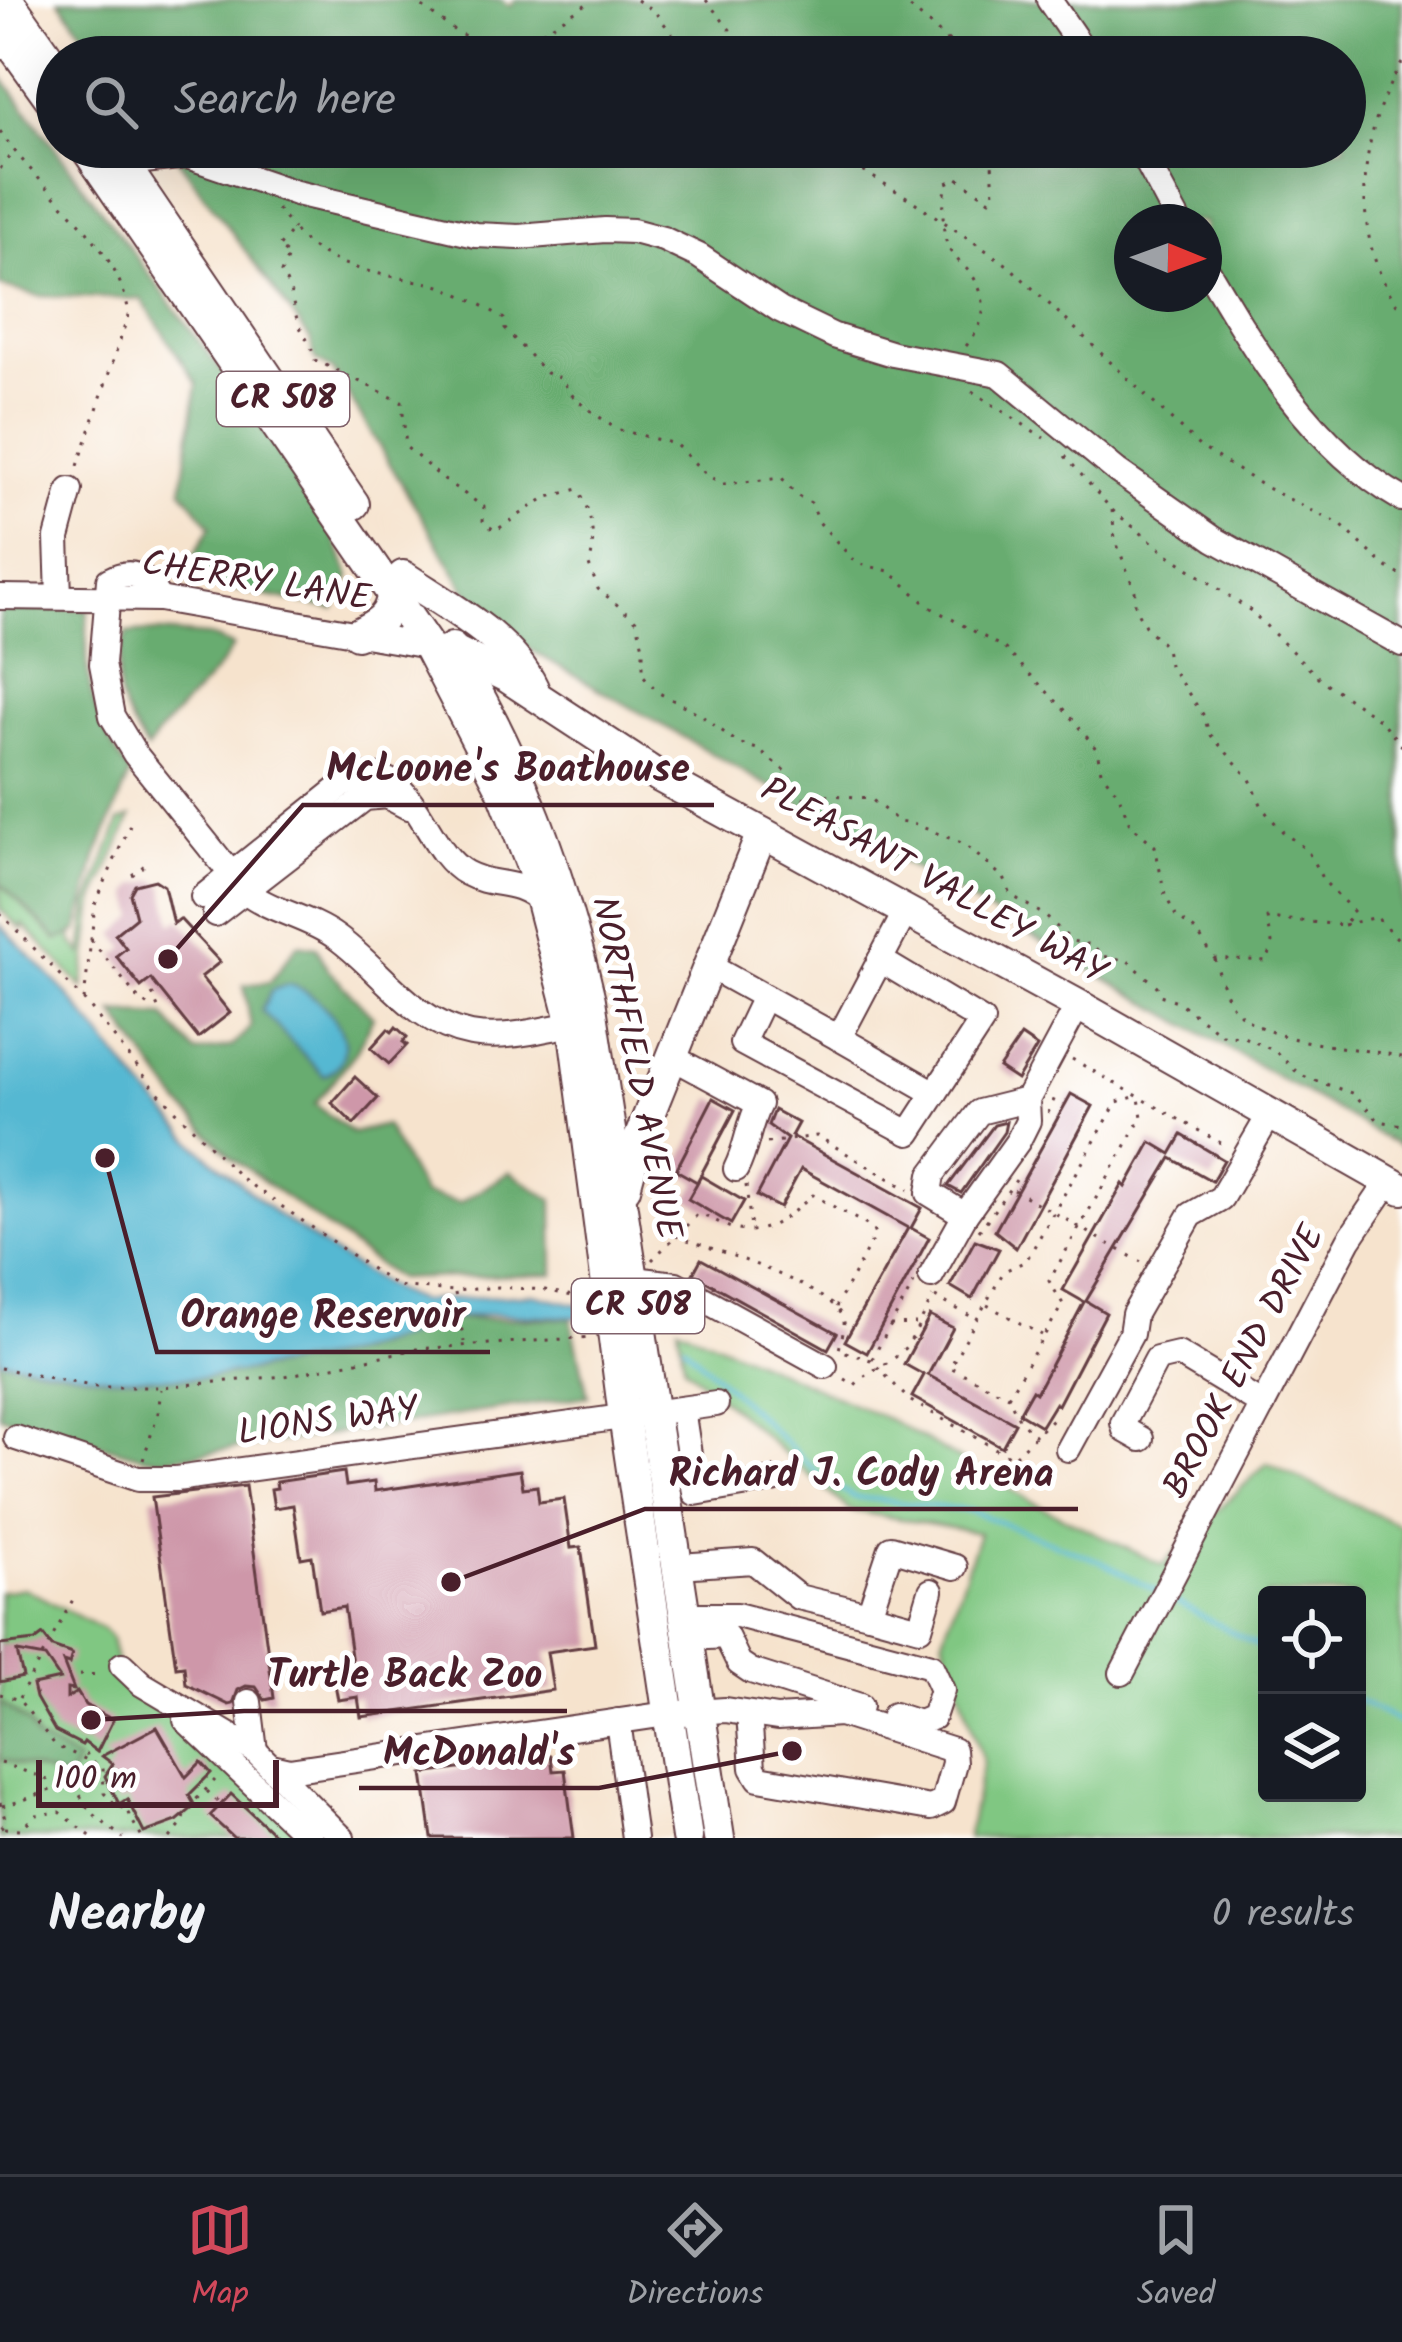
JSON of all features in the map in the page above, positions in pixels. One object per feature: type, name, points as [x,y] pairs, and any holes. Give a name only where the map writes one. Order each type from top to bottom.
[{"type":"main road","points":[[8,0],[36,39]]},
{"type":"main road","points":[[0,29],[36,79]]},
{"type":"main road","name":"NORTHFIELD AVENUE","points":[[100,168],[398,585]]},
{"type":"main road","name":"NORTHFIELD AVENUE","points":[[126,168],[502,736],[554,864],[590,1000],[601,1150],[643,1270],[667,1714],[687,1838]]},
{"type":"main road","points":[[357,634],[391,610],[398,585],[507,650],[523,666],[538,699]]},
{"type":"main road","name":"NORTHFIELD AVENUE","points":[[441,648],[502,789],[543,902],[572,1024],[654,1412],[719,1838]]},
{"type":"main road","name":"PLEASANT VALLEY WAY","points":[[441,648],[508,677],[658,776],[1395,1185]]},
{"type":"main road","points":[[622,1200],[637,1144],[762,833]]},
{"type":"street","points":[[1049,0],[1074,36]]},
{"type":"street","points":[[222,168],[296,193],[476,235],[519,237],[604,230],[663,239],[699,256],[780,310],[834,335],[893,354],[999,374],[1117,471],[1214,539],[1402,644]]},
{"type":"street","points":[[1150,168],[1169,204]]},
{"type":"street","points":[[1222,291],[1297,405],[1336,449],[1402,499]]},
{"type":"street","points":[[59,597],[57,538],[70,490]]},
{"type":"street","name":"CHERRY LANE","points":[[0,597],[159,599],[441,648]]},
{"type":"street","points":[[105,597],[102,664],[112,716],[135,754],[238,882],[265,907],[331,933],[418,1010],[454,1030],[521,1034],[572,1024]]},
{"type":"street","points":[[209,905],[344,784],[379,777],[395,783],[458,867],[482,878],[516,883],[543,902]]},
{"type":"street","points":[[482,878],[509,860],[516,837],[502,789]]},
{"type":"street","points":[[838,1039],[906,911]]},
{"type":"street","points":[[764,997],[742,1042],[909,1132],[982,1021],[880,960]]},
{"type":"street","points":[[709,966],[935,1093]]},
{"type":"street","points":[[932,1286],[965,1215],[1018,1141],[1028,1121],[1028,1100],[1078,1005]]},
{"type":"street","points":[[672,1058],[759,1104],[736,1169]]},
{"type":"street","points":[[965,1215],[929,1193],[932,1175],[979,1112],[1028,1100]]},
{"type":"street","points":[[1068,1449],[1131,1334],[1134,1314],[1191,1215],[1221,1198],[1270,1114]]},
{"type":"street","name":"BROOK END DRIVE","points":[[1122,1672],[1349,1240],[1395,1185]]},
{"type":"street","points":[[643,1270],[825,1366]]},
{"type":"street","points":[[1141,1439],[1124,1430],[1123,1423],[1157,1359],[1166,1354],[1178,1354],[1263,1405]]},
{"type":"street","name":"LIONS WAY","points":[[16,1438],[138,1479],[176,1486],[716,1404]]},
{"type":"street","points":[[654,1412],[695,1493],[772,1480]]},
{"type":"street","points":[[869,1614],[891,1548],[956,1567]]},
{"type":"street","points":[[679,1566],[753,1561],[799,1597],[920,1628],[931,1592]]},
{"type":"street","points":[[728,1638],[745,1617]]},
{"type":"street","points":[[745,1617],[931,1666],[942,1690],[938,1709],[919,1723],[751,1671],[739,1663],[728,1638],[689,1626],[745,1617]]},
{"type":"street","points":[[111,1670],[289,1769],[667,1714],[701,1712],[749,1714],[777,1718],[840,1714],[947,1747],[954,1753],[954,1763],[944,1802],[931,1808],[759,1778],[753,1768],[749,1714]]},
{"type":"street","points":[[249,1702],[263,1758],[342,1838]]},
{"type":"street","points":[[173,1704],[199,1735],[310,1838]]},
{"type":"street","points":[[618,1721],[634,1838]]},
{"type":"street","points":[[710,1775],[753,1768]]},
{"type":"path","points":[[413,0],[467,36]]},
{"type":"path","points":[[535,36],[593,0]]},
{"type":"path","points":[[637,0],[654,11],[674,36]]},
{"type":"path","points":[[706,0],[735,36]]},
{"type":"path","points":[[900,1],[942,36]]},
{"type":"path","points":[[1402,63],[1384,90],[1362,188],[1371,248],[1402,311]]},
{"type":"path","points":[[0,131],[13,152],[99,246],[125,289],[129,313],[70,490]]},
{"type":"path","points":[[0,169],[13,152]]},
{"type":"path","points":[[858,168],[1009,266],[1199,446],[1263,487],[1341,525],[1402,576]]},
{"type":"path","points":[[1402,1057],[1305,1040],[1268,1029],[1238,1012],[1214,958],[1197,932],[1176,916],[1165,895],[1155,846],[1130,824],[1119,795],[1101,771],[1097,750],[1066,711],[1004,648],[930,607],[889,571],[856,562],[819,522],[811,502],[796,495],[782,478],[724,484],[708,476],[675,444],[616,429],[575,399],[560,378],[546,373],[505,329],[504,320],[480,303],[431,283],[387,277],[319,255],[293,229],[278,248],[289,255],[281,273],[296,303],[298,323],[310,339],[314,360],[402,402],[406,447],[484,507],[483,521],[495,532],[545,498],[578,489],[590,508],[594,551],[589,565],[598,590],[637,621],[644,647],[643,675],[659,693],[757,749],[785,771],[803,798],[818,794],[870,798],[899,822],[964,844],[1004,878],[1011,895],[1072,940],[1090,945],[1103,956],[1128,961],[1157,986],[1160,995],[1177,1001],[1221,1034],[1240,1036],[1275,1052],[1300,1076],[1354,1094],[1379,1120],[1402,1125]]},
{"type":"path","points":[[1112,510],[1115,539],[1136,591],[1135,608],[1166,648],[1168,664],[1204,716],[1209,733],[1250,779],[1263,809],[1307,850],[1323,880],[1354,912],[1343,926]]},
{"type":"path","points":[[84,1000],[95,905],[132,820]]},
{"type":"path","points":[[132,875],[146,863]]},
{"type":"path","points":[[0,913],[84,1000],[155,1089],[241,1178],[396,1286],[455,1293],[498,1287],[545,1290],[588,1299]]},
{"type":"path","points":[[1214,958],[1268,961],[1272,943],[1267,918],[1343,926],[1376,917],[1402,944]]},
{"type":"path","points":[[90,940],[138,998],[156,1008],[159,1005],[152,994]]},
{"type":"path","points":[[1055,1049],[1245,1157]]},
{"type":"path","points":[[1036,1437],[1019,1419],[1008,1396],[950,1366],[1004,1271],[1027,1261],[1117,1102],[1138,1096]]},
{"type":"path","points":[[1008,1396],[1063,1304],[1049,1281],[1142,1117],[1138,1096]]},
{"type":"path","points":[[748,1144],[817,1136],[910,1191],[929,1193]]},
{"type":"path","points":[[736,1169],[747,1186],[752,1230]]},
{"type":"path","points":[[1012,1189],[1158,1271]]},
{"type":"path","points":[[643,1270],[698,1215],[752,1230],[782,1222],[813,1195],[872,1228],[875,1235],[836,1306]]},
{"type":"path","points":[[676,1237],[761,1264],[836,1306],[844,1322],[839,1350],[881,1366],[909,1400],[1012,1458],[1055,1416]]},
{"type":"path","points":[[932,1286],[977,1320]]},
{"type":"path","points":[[455,1293],[464,1344]]},
{"type":"path","points":[[986,1304],[1044,1336]]},
{"type":"path","points":[[890,1325],[918,1324]]},
{"type":"path","points":[[0,1368],[96,1387],[162,1387],[285,1376],[416,1349],[594,1337]]},
{"type":"path","points":[[138,1479],[162,1387]]},
{"type":"path","points":[[19,1700],[76,1594]]},
{"type":"path","points":[[67,1676],[111,1670]]},
{"type":"path","points":[[0,1694],[19,1700],[56,1747],[103,1767],[104,1792],[119,1809],[124,1806],[142,1838]]},
{"type":"path","points":[[83,1743],[89,1761]]},
{"type":"path","points":[[89,1761],[75,1782],[52,1788],[41,1797],[1,1804],[2,1829],[20,1829],[36,1815],[60,1812],[93,1838]]},
{"type":"path","points":[[0,1763],[45,1778],[52,1788]]},
{"type":"path","points":[[170,1838],[183,1823],[187,1809],[214,1780]]},
{"type":"path","points":[[75,1782],[92,1813],[123,1838]]},
{"type":"path","points":[[206,1790],[221,1805]]},
{"type":"green space","points":[[59,0],[501,0],[511,6],[515,0],[1402,0],[1402,1148],[487,625],[333,370],[315,360],[310,339],[184,168],[1366,168],[1366,36],[86,36]]},
{"type":"green space","points":[[0,74],[36,122],[36,168],[70,168],[322,506],[350,577],[334,609],[180,579],[211,526],[182,489],[197,384],[141,299],[39,296],[0,286]]},
{"type":"green space","points":[[88,609],[92,696],[106,734],[130,774],[96,858],[78,931],[58,940],[0,883],[0,610]]},
{"type":"green space","points":[[127,633],[208,636],[233,646],[147,750],[123,707],[118,666]]},
{"type":"green space","points":[[131,817],[94,903],[83,988],[23,924],[22,930],[0,909],[0,883],[57,940],[73,933],[72,941],[82,954],[88,904],[120,821]]},
{"type":"green space","points":[[298,944],[317,947],[327,968],[373,1017],[356,1052],[315,1104],[352,1133],[385,1125],[423,1194],[459,1203],[510,1172],[553,1200],[554,1274],[397,1279],[231,1157],[180,1104],[114,1013],[164,1016],[196,1053],[233,1046],[251,1027],[244,985],[270,982]]},
{"type":"green space","points":[[571,1318],[588,1396],[164,1459],[0,1416],[0,1360],[107,1377],[205,1378],[341,1356],[445,1319]]},
{"type":"green space","points":[[678,1326],[894,1422],[1034,1503],[1162,1565],[1267,1463],[1402,1527],[1402,1838],[967,1838],[983,1761],[943,1638],[979,1533],[849,1510],[684,1366]]},
{"type":"green space","points":[[24,1588],[104,1630],[111,1638],[119,1676],[162,1710],[200,1731],[321,1838],[0,1838],[0,1592]]},
{"type":"green space","points":[[0,1702],[28,1723],[37,1740],[78,1761],[71,1775],[63,1778],[0,1759]]},
{"type":"water","points":[[0,925],[64,990],[198,1147],[275,1213],[331,1252],[419,1301],[532,1294],[585,1306],[587,1318],[492,1314],[445,1319],[341,1356],[205,1378],[108,1377],[0,1360]]},
{"type":"water","points":[[288,984],[315,998],[338,1024],[344,1052],[338,1065],[324,1076],[261,1010],[272,990]]},
{"type":"building","points":[[155,880],[164,886],[173,924],[180,919],[220,962],[201,977],[230,1013],[198,1038],[151,979],[141,987],[116,956],[126,948],[115,934],[136,917],[130,894],[135,885]]},
{"type":"building","points":[[396,1027],[407,1037],[403,1042],[407,1045],[389,1064],[371,1048],[388,1029],[392,1032]]},
{"type":"building","points":[[1021,1036],[1037,1047],[1017,1080],[999,1068]]},
{"type":"building","points":[[355,1077],[378,1098],[354,1124],[332,1103]]},
{"type":"building","points":[[1071,1094],[1093,1106],[1016,1248],[995,1231]]},
{"type":"building","points":[[713,1098],[735,1110],[697,1182],[676,1170]]},
{"type":"building","points":[[774,1110],[798,1123],[791,1136],[922,1208],[911,1228],[929,1238],[867,1353],[845,1341],[908,1228],[801,1169],[780,1208],[757,1196],[787,1139],[768,1125]]},
{"type":"building","points":[[1006,1122],[1004,1132],[961,1193],[948,1186],[994,1125]]},
{"type":"building","points":[[1182,1135],[1224,1160],[1212,1181],[1171,1158],[1086,1301],[1106,1313],[1058,1405],[1041,1426],[1019,1413],[1032,1390],[1036,1393],[1084,1302],[1063,1290],[1151,1142],[1171,1154]]},
{"type":"building","points":[[701,1176],[744,1201],[731,1224],[688,1199]]},
{"type":"building","points":[[975,1240],[999,1249],[972,1299],[950,1286]]},
{"type":"building","points":[[701,1259],[837,1333],[828,1349],[693,1274]]},
{"type":"building","points":[[930,1316],[953,1328],[928,1375],[1015,1423],[1002,1447],[912,1397],[924,1375],[904,1364]]},
{"type":"building","points":[[520,1470],[523,1488],[537,1486],[539,1502],[564,1499],[571,1548],[581,1547],[595,1645],[547,1652],[553,1690],[361,1717],[358,1697],[338,1700],[333,1673],[353,1670],[344,1607],[320,1611],[312,1556],[301,1558],[293,1505],[274,1508],[271,1489],[277,1488],[276,1482],[344,1472],[346,1486],[374,1482],[375,1491]]},
{"type":"building","points":[[245,1486],[274,1698],[265,1700],[256,1687],[246,1686],[229,1705],[186,1684],[184,1666],[176,1667],[152,1497]]},
{"type":"building","points":[[43,1635],[52,1647],[72,1654],[69,1664],[63,1662],[74,1690],[67,1689],[67,1698],[77,1692],[85,1705],[113,1720],[97,1752],[55,1731],[36,1698],[33,1685],[60,1679],[45,1657],[17,1652],[23,1677],[0,1682],[0,1645],[35,1641]]},
{"type":"building","points":[[157,1727],[186,1777],[201,1762],[211,1773],[189,1795],[195,1806],[177,1821],[144,1833],[127,1799],[119,1804],[105,1776],[113,1764],[102,1756]]},
{"type":"building","points":[[551,1756],[553,1771],[565,1770],[574,1838],[432,1838],[423,1774]]},
{"type":"building","points":[[231,1794],[278,1838],[234,1838],[210,1816]]},
{"type":"waterway","points":[[684,1345],[827,1482],[854,1497],[971,1511],[1100,1561],[1156,1591]]},
{"type":"waterway","points":[[1172,1600],[1258,1646]]},
{"type":"waterway","points":[[1366,1705],[1402,1724]]},
{"type":"place","name":"McLoone's Boathouse","points":[[168,959]]},
{"type":"place","name":"Orange Reservoir","points":[[105,1158]]},
{"type":"place","name":"Richard J. Cody Arena","points":[[451,1582]]},
{"type":"place","name":"Turtle Back Zoo","points":[[91,1720]]},
{"type":"place","name":"McDonald's","points":[[792,1751]]}]
